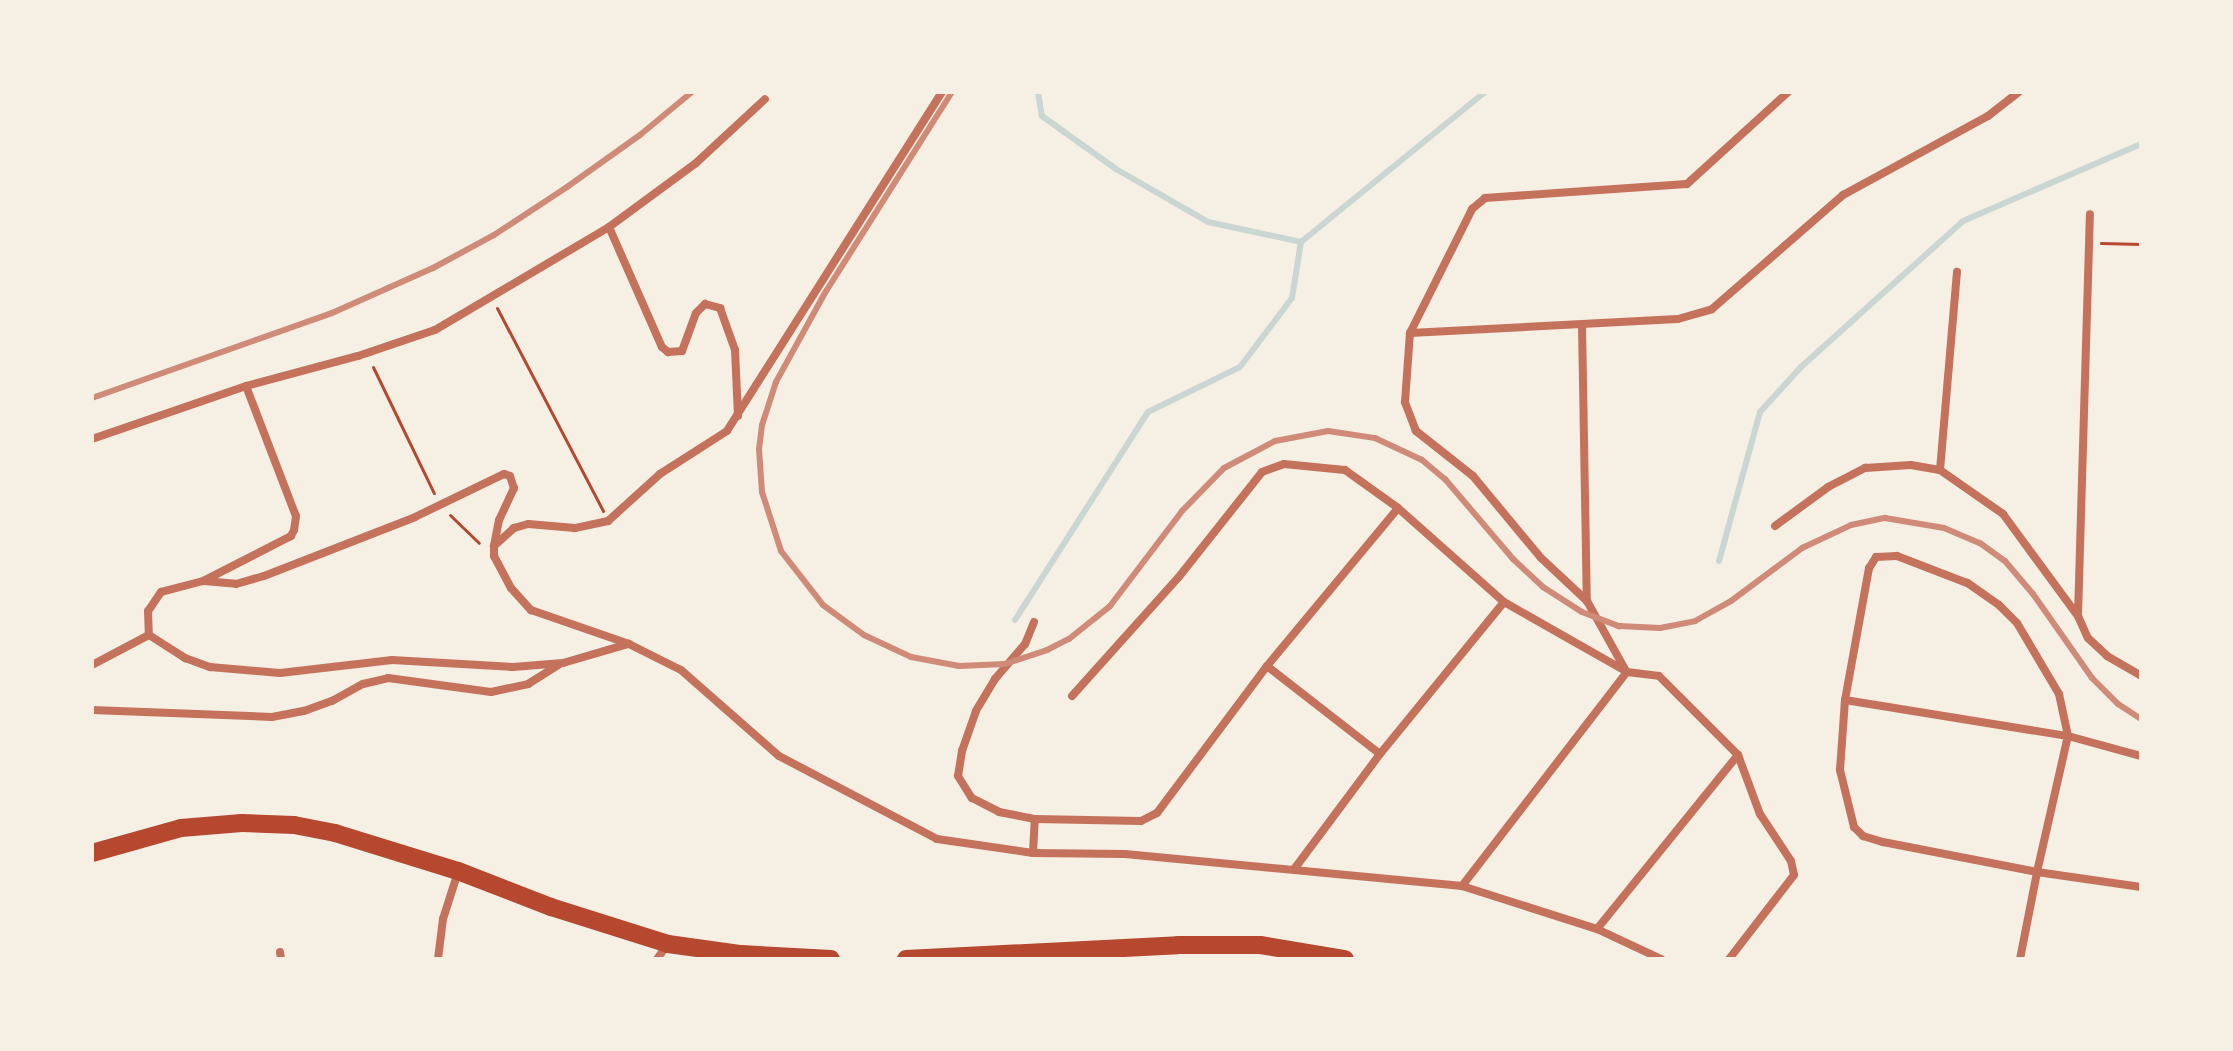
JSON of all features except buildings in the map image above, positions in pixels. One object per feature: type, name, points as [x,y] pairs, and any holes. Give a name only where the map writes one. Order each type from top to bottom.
[{"type":"highway","points":[[92,853],[181,828],[265,823],[335,833],[458,871],[663,951],[831,959]]},
{"type":"highway","points":[[906,959],[1260,945],[1345,959]]},
{"type":"street","points":[[494,551],[521,524],[575,528],[608,521],[660,474],[716,441],[738,417],[841,247],[942,92]]},
{"type":"street","points":[[1627,672],[1587,601],[1541,558],[1473,476],[1416,431],[1405,402],[1410,333],[1472,209],[1485,198],[1687,184],[1788,92]]},
{"type":"street","points":[[1410,333],[1678,319],[1712,309],[1843,195],[1988,116],[2019,92]]},
{"type":"street","points":[[92,439],[246,386],[366,353],[435,330],[609,227],[696,163],[765,99]]},
{"type":"street","points":[[2078,616],[2090,214]]},
{"type":"street","points":[[609,227],[662,347],[668,352],[682,351],[693,318],[705,304],[720,308],[735,350],[738,417]]},
{"type":"street","points":[[1940,470],[1957,272]]},
{"type":"street","points":[[1582,325],[1587,601]]},
{"type":"street","points":[[246,386],[296,523],[291,536],[203,581],[167,589],[156,596],[146,621],[149,635],[185,658],[210,667],[280,673],[392,660],[513,667],[563,663],[629,644]]},
{"type":"street","points":[[1072,696],[1178,578],[1262,472],[1284,464],[1345,470],[1398,508],[1504,602],[1627,672],[1659,676],[1738,755],[1760,814],[1791,861],[1794,875],[1729,959]]},
{"type":"street","points":[[1775,526],[1828,487],[1865,468],[1911,465],[1940,470],[2003,514],[2097,647],[2141,676]]},
{"type":"street","points":[[203,581],[223,585],[264,576],[440,506],[499,474],[510,476],[514,488],[499,520],[494,551],[511,588],[531,610],[629,644],[681,670],[779,756],[937,839],[1033,853],[1125,854],[1462,886],[1597,929],[1661,959]]},
{"type":"street","points":[[1034,622],[1025,644],[995,679],[976,711],[962,751],[958,776],[972,798],[999,812],[1035,819],[1149,819],[1267,666],[1398,508]]},
{"type":"street","points":[[2020,959],[2037,872],[2068,736],[2054,681],[2017,623],[1999,605],[1967,583],[1897,556],[1876,557],[1869,568],[1845,700],[1842,784],[1854,827],[1863,836],[2037,872],[2141,887]]},
{"type":"street","points":[[1295,868],[1380,754],[1504,602]]},
{"type":"street","points":[[92,665],[149,635]]},
{"type":"street","points":[[92,710],[272,717],[304,711],[363,684],[388,678],[491,692],[528,684],[563,663]]},
{"type":"street","points":[[1267,666],[1380,754]]},
{"type":"street","points":[[1462,886],[1627,672]]},
{"type":"street","points":[[1845,700],[2068,736],[2141,756]]},
{"type":"street","points":[[1597,929],[1738,755]]},
{"type":"street","points":[[1033,853],[1035,819]]},
{"type":"street","points":[[438,959],[443,919],[458,871]]},
{"type":"path","points":[[2089,243],[2141,244]]},
{"type":"path","points":[[491,298],[608,521]]},
{"type":"path","points":[[366,353],[440,506],[494,551]]},
{"type":"waterway","points":[[1038,92],[1042,116],[1116,169],[1208,222],[1301,242]]},
{"type":"waterway","points":[[1015,620],[1148,412],[1240,367],[1292,298],[1301,242],[1485,92]]},
{"type":"waterway","points":[[1719,561],[1760,412],[1801,367],[1963,221],[2141,144]]},
{"type":"railway","points":[[92,398],[332,313],[433,268],[494,235],[567,187],[640,135],[692,92]]},
{"type":"railway","points":[[952,92],[826,291],[776,382],[762,425],[759,449],[762,492],[781,551],[823,605],[864,635],[911,657],[959,666],[1005,664],[1047,650],[1069,639],[1110,606],[1182,511],[1224,468],[1275,441],[1328,431],[1375,438],[1422,460],[1445,479],[1513,559],[1543,587],[1582,612],[1619,626],[1660,628],[1695,621],[1731,601],[1802,548],[1851,525],[1885,518],[1944,528],[1980,543],[2005,561],[2033,594],[2092,678],[2118,704],[2141,719]]}]
